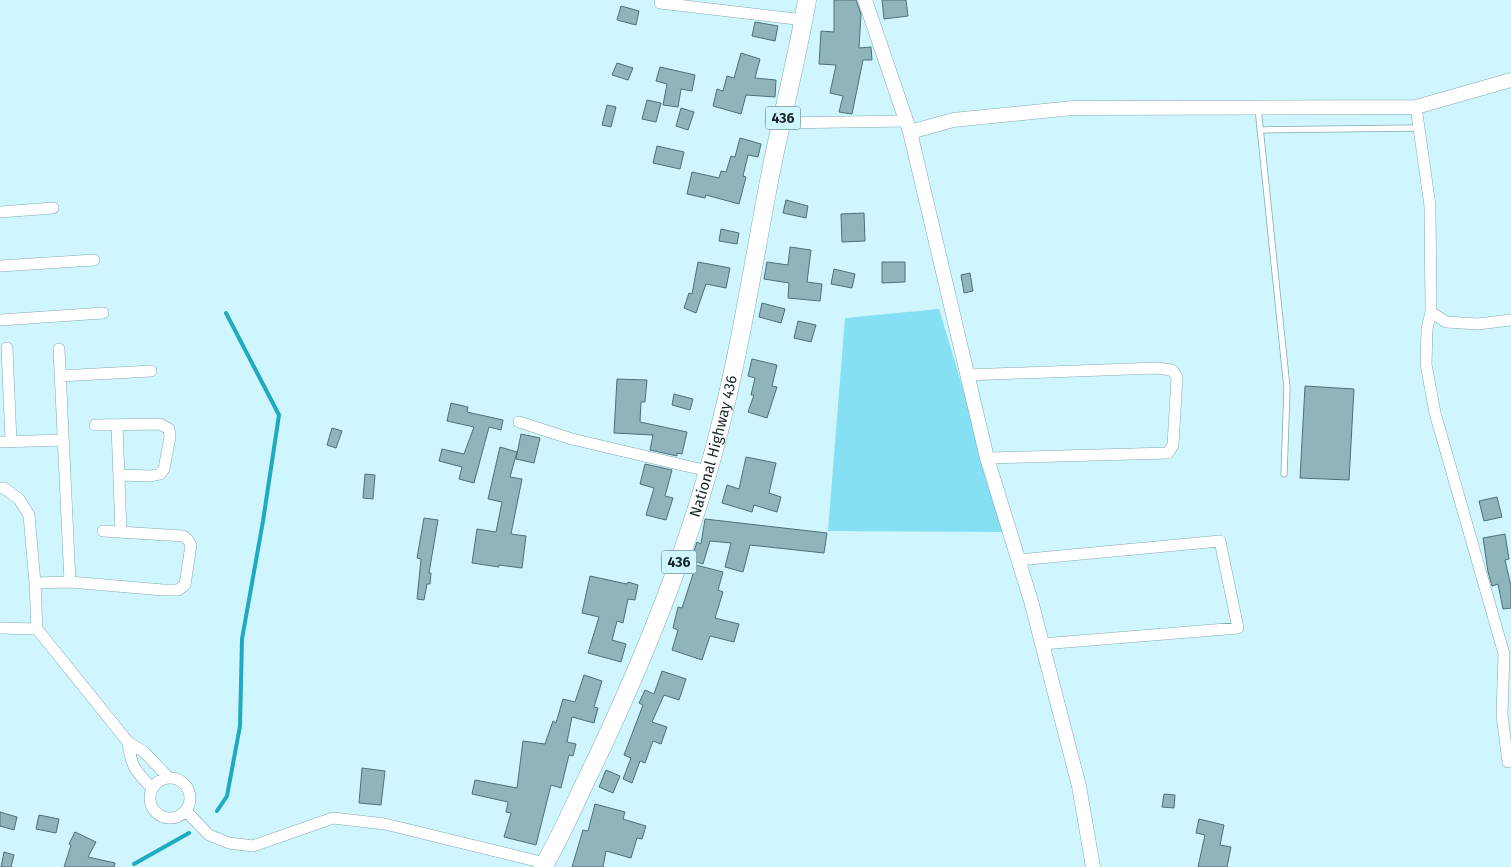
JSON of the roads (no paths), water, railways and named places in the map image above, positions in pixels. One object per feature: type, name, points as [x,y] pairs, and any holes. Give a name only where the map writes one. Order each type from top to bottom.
[{"type":"main road","name":"National Highway 436","points":[[544,865],[620,710],[648,647],[686,542],[708,471],[732,379],[807,0]]},
{"type":"street","points":[[865,0],[908,126],[987,458],[1042,644],[1079,786],[1093,867]]},
{"type":"street","points":[[660,3],[804,20]]},
{"type":"street","points":[[782,123],[908,126],[1073,108],[1416,108],[1511,80]]},
{"type":"street","points":[[1416,108],[1430,206],[1431,312],[1426,364],[1435,413],[1504,654],[1502,715],[1508,762],[1511,761]]},
{"type":"street","points":[[0,212],[53,208]]},
{"type":"street","points":[[0,266],[94,260]]},
{"type":"street","points":[[0,320],[103,312]]},
{"type":"street","points":[[1431,312],[1446,322],[1478,324],[1511,320]]},
{"type":"street","points":[[7,348],[5,442],[63,440]]},
{"type":"street","points":[[58,349],[70,582]]},
{"type":"street","points":[[967,374],[1156,368],[1172,370],[1177,377],[1173,445],[1168,453],[987,458]]},
{"type":"street","points":[[60,376],[151,371]]},
{"type":"street","points":[[519,422],[572,439],[708,471]]},
{"type":"street","points":[[95,425],[160,424],[169,429],[170,436],[164,469],[160,474],[151,476],[119,475]]},
{"type":"street","points":[[116,425],[121,532]]},
{"type":"street","points":[[0,488],[4,488],[19,499],[29,515],[37,629],[128,742],[144,752],[169,778],[182,781],[190,792],[190,805],[186,811],[175,818],[162,817],[156,813],[150,802],[152,788],[156,783],[169,778]]},
{"type":"street","points":[[35,583],[70,582],[163,590],[178,590],[185,585],[191,545],[183,536],[103,531]]},
{"type":"street","points":[[1018,560],[1220,541],[1238,628],[1042,644]]},
{"type":"street","points":[[0,628],[37,629]]},
{"type":"street","points":[[128,742],[131,762],[139,775],[152,788]]},
{"type":"street","points":[[186,811],[209,835],[230,843],[253,846],[333,818],[386,824],[544,865]]},
{"type":"lane","points":[[1258,108],[1287,388],[1284,474]]},
{"type":"lane","points":[[1260,130],[1418,128]]},
{"type":"waterway","points":[[217,811],[227,796],[240,726],[242,639],[279,415],[226,313]]},
{"type":"waterway","points":[[134,864],[189,833]]}]
